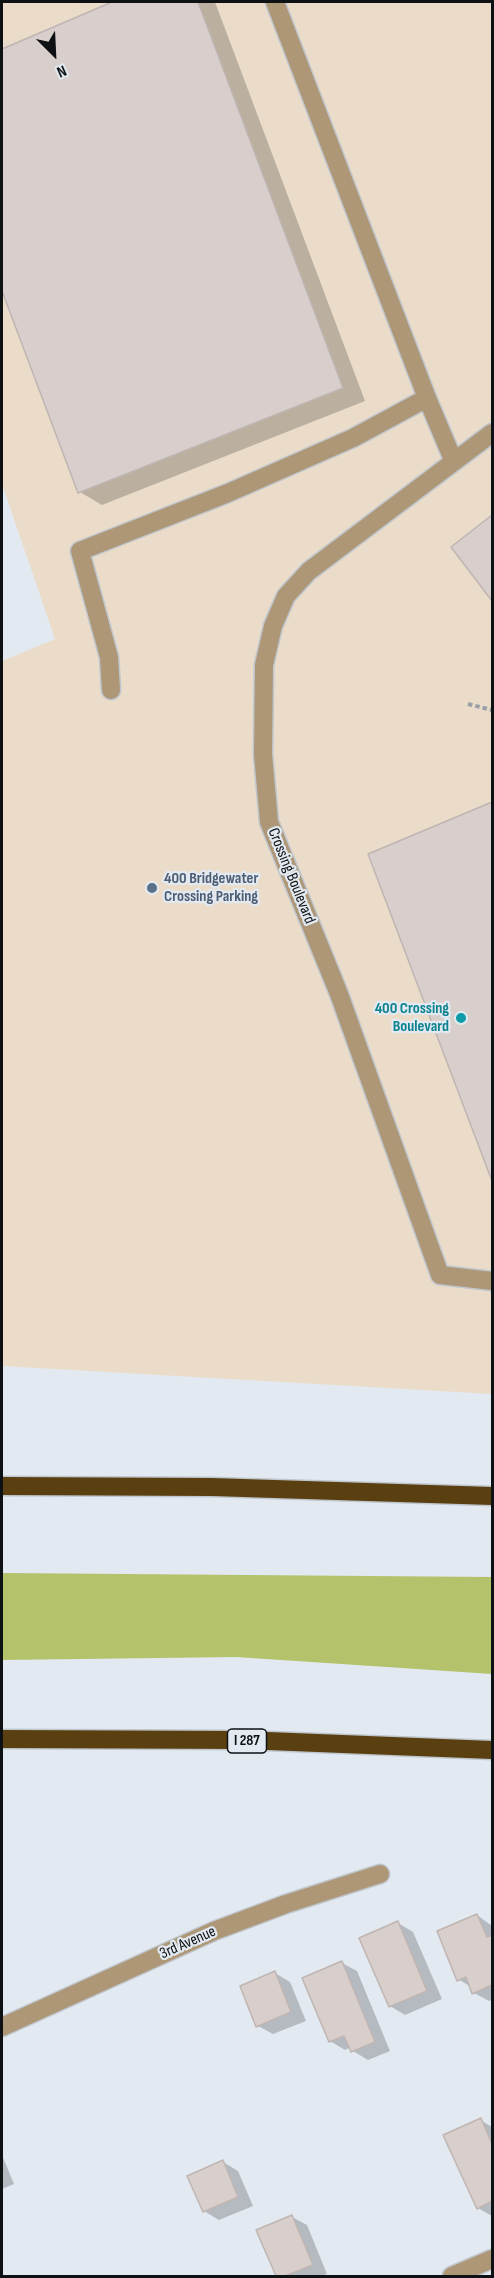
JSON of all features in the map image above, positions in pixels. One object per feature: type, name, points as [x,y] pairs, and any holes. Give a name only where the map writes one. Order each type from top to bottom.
[{"type":"highway","points":[[2,1486],[212,1487],[492,1496]]},
{"type":"highway","name":"I 287","points":[[2,1739],[243,1740],[492,1750]]},
{"type":"street","points":[[275,2],[427,398],[454,462]]},
{"type":"street","points":[[111,690],[109,657],[80,551],[228,493],[353,438],[427,398]]},
{"type":"street","name":"Crossing Boulevard","points":[[492,433],[309,571],[286,596],[273,626],[264,665],[263,754],[269,822],[339,994],[440,1275],[492,1281]]},
{"type":"street","name":"3rd Avenue","points":[[2,2027],[214,1931],[286,1904],[380,1874]]},
{"type":"street","points":[[452,2277],[492,2259]]},
{"type":"path","points":[[468,704],[492,710]]},
{"type":"shaded area","points":[[2,2],[492,2],[492,1394],[2,1366],[2,661],[55,639],[2,484]]},
{"type":"green space","points":[[2,1573],[492,1577],[492,1674],[236,1657],[2,1660]]},
{"type":"building","points":[[112,2],[198,2],[343,388],[78,493],[2,291],[2,49]]},
{"type":"building","points":[[492,515],[492,601],[451,547]]},
{"type":"building","name":"400 Crossing Boulevard","points":[[492,802],[492,1181],[368,854]]},
{"type":"building","points":[[477,1914],[487,1937],[492,1935],[492,1985],[472,1994],[466,1977],[457,1981],[437,1931]]},
{"type":"building","points":[[398,1921],[427,1991],[389,2007],[359,1938]]},
{"type":"building","points":[[342,1961],[375,2042],[351,2052],[344,2036],[329,2042],[302,1978]]},
{"type":"building","points":[[275,1971],[291,2012],[256,2027],[240,1986]]},
{"type":"building","points":[[481,2118],[492,2144],[492,2201],[477,2209],[443,2135]]},
{"type":"building","points":[[223,2160],[238,2197],[203,2212],[187,2176]]},
{"type":"building","points":[[292,2215],[313,2265],[285,2276],[276,2276],[256,2230]]},
{"type":"place","name":"400 Bridgewater Crossing Parking","points":[[152,888]]},
{"type":"place","name":"400 Crossing Boulevard","points":[[461,1018]]}]
